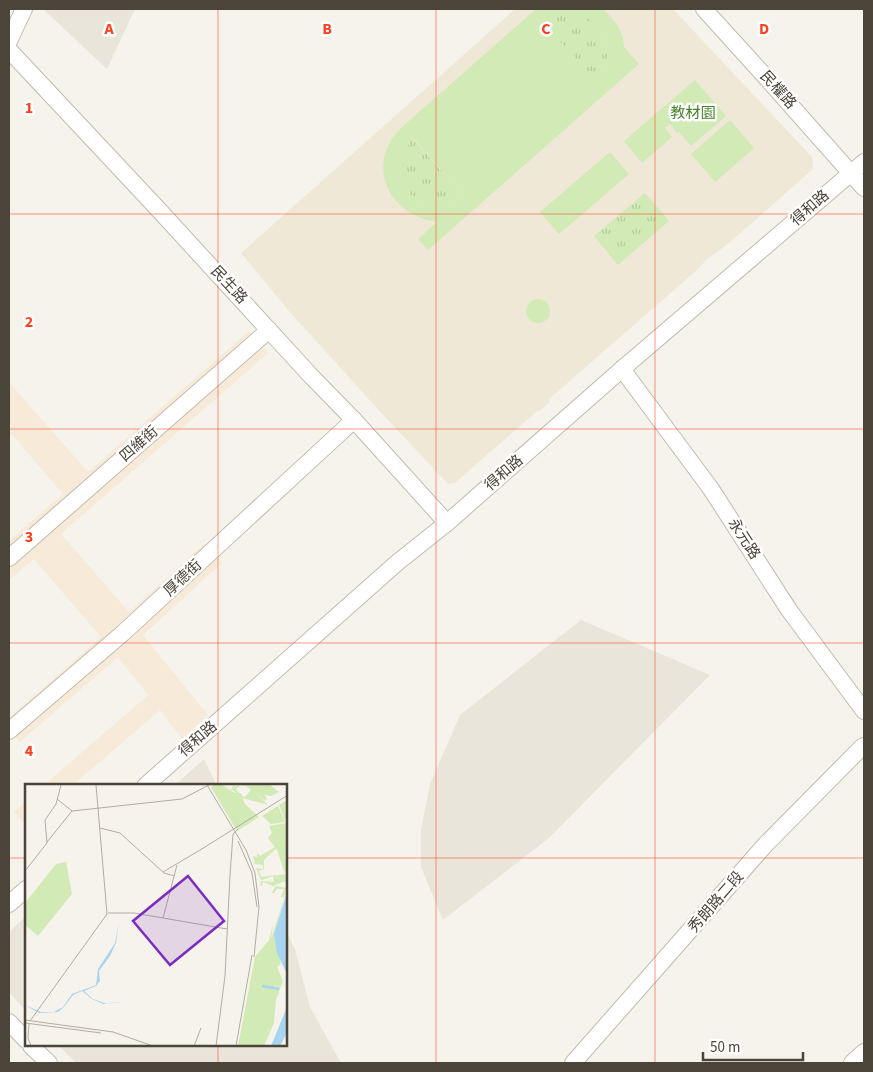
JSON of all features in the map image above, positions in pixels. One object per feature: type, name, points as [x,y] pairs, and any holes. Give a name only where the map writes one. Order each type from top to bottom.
[{"type":"street","points":[[9,41],[24,9]]},
{"type":"street","name":"民權路","points":[[704,9],[864,188]]},
{"type":"street","name":"民生路","points":[[9,50],[354,420],[446,523]]},
{"type":"street","name":"得和路","points":[[147,784],[384,575],[864,162]]},
{"type":"street","name":"四維街","points":[[9,558],[269,330]]},
{"type":"street","name":"永元路","points":[[622,369],[711,489],[789,610],[864,711]]},
{"type":"street","name":"厚德街","points":[[9,731],[123,634],[354,420]]},
{"type":"street","name":"秀朗路二段","points":[[573,1063],[766,844],[864,746]]},
{"type":"street","points":[[9,904],[25,889]]},
{"type":"street","points":[[9,1022],[25,1039]]},
{"type":"street","points":[[32,1047],[49,1063]]},
{"type":"street","points":[[852,1063],[864,1052]]},
{"type":"shaded area","points":[[43,9],[135,9],[107,69]]},
{"type":"shaded area","points":[[515,9],[673,9],[812,157],[813,169],[728,244],[707,259],[697,270],[548,400],[550,402],[537,411],[455,483],[448,484],[288,310],[241,253]]},
{"type":"shaded area","points":[[249,331],[268,353],[61,534],[129,612],[204,544],[222,563],[143,635],[208,715],[182,739],[160,710],[74,784],[45,784],[148,695],[118,657],[20,742],[9,729],[9,718],[101,637],[34,559],[9,580],[9,541],[63,494],[9,431],[9,382],[88,472]]},
{"type":"shaded area","points":[[581,620],[710,675],[549,838],[443,920],[421,867],[421,830],[430,784],[460,715]]},
{"type":"shaded area","points":[[204,759],[216,784],[176,784]]},
{"type":"shaded area","points":[[25,802],[25,825],[14,812]]},
{"type":"shaded area","points":[[25,917],[25,1010],[9,992],[9,932]]},
{"type":"shaded area","points":[[288,935],[295,949],[310,1007],[341,1063],[76,1063],[60,1047],[288,1047]]},
{"type":"green space","points":[[536,9],[603,9],[618,26],[623,38],[624,47],[639,64],[428,250],[418,239],[437,222],[423,219],[401,206],[392,196],[386,185],[384,160],[392,138],[402,127]],"holes":[[[568,13],[581,15],[592,21],[604,36],[608,55],[602,73],[596,81],[543,23],[553,17]],[[414,139],[465,197],[449,205],[434,206],[420,202],[410,193],[403,182],[400,168],[403,154]]]},
{"type":"green space","points":[[568,13],[581,15],[592,21],[604,36],[608,55],[602,73],[596,81],[543,23],[553,17]]},
{"type":"green space","name":"教材園","points":[[695,80],[726,116],[691,146],[670,124],[665,128],[672,137],[642,163],[624,141]]},
{"type":"green space","name":"教材園","points":[[730,120],[754,148],[715,182],[691,154]]},
{"type":"green space","points":[[413,139],[465,197],[449,205],[434,206],[420,202],[410,193],[403,182],[400,168],[403,154]]},
{"type":"green space","points":[[610,152],[629,174],[559,234],[540,212]]},
{"type":"green space","points":[[645,193],[669,221],[618,265],[594,236]]},
{"type":"green space","points":[[538,299],[547,302],[550,311],[547,320],[538,323],[529,320],[526,311],[529,302]]}]
